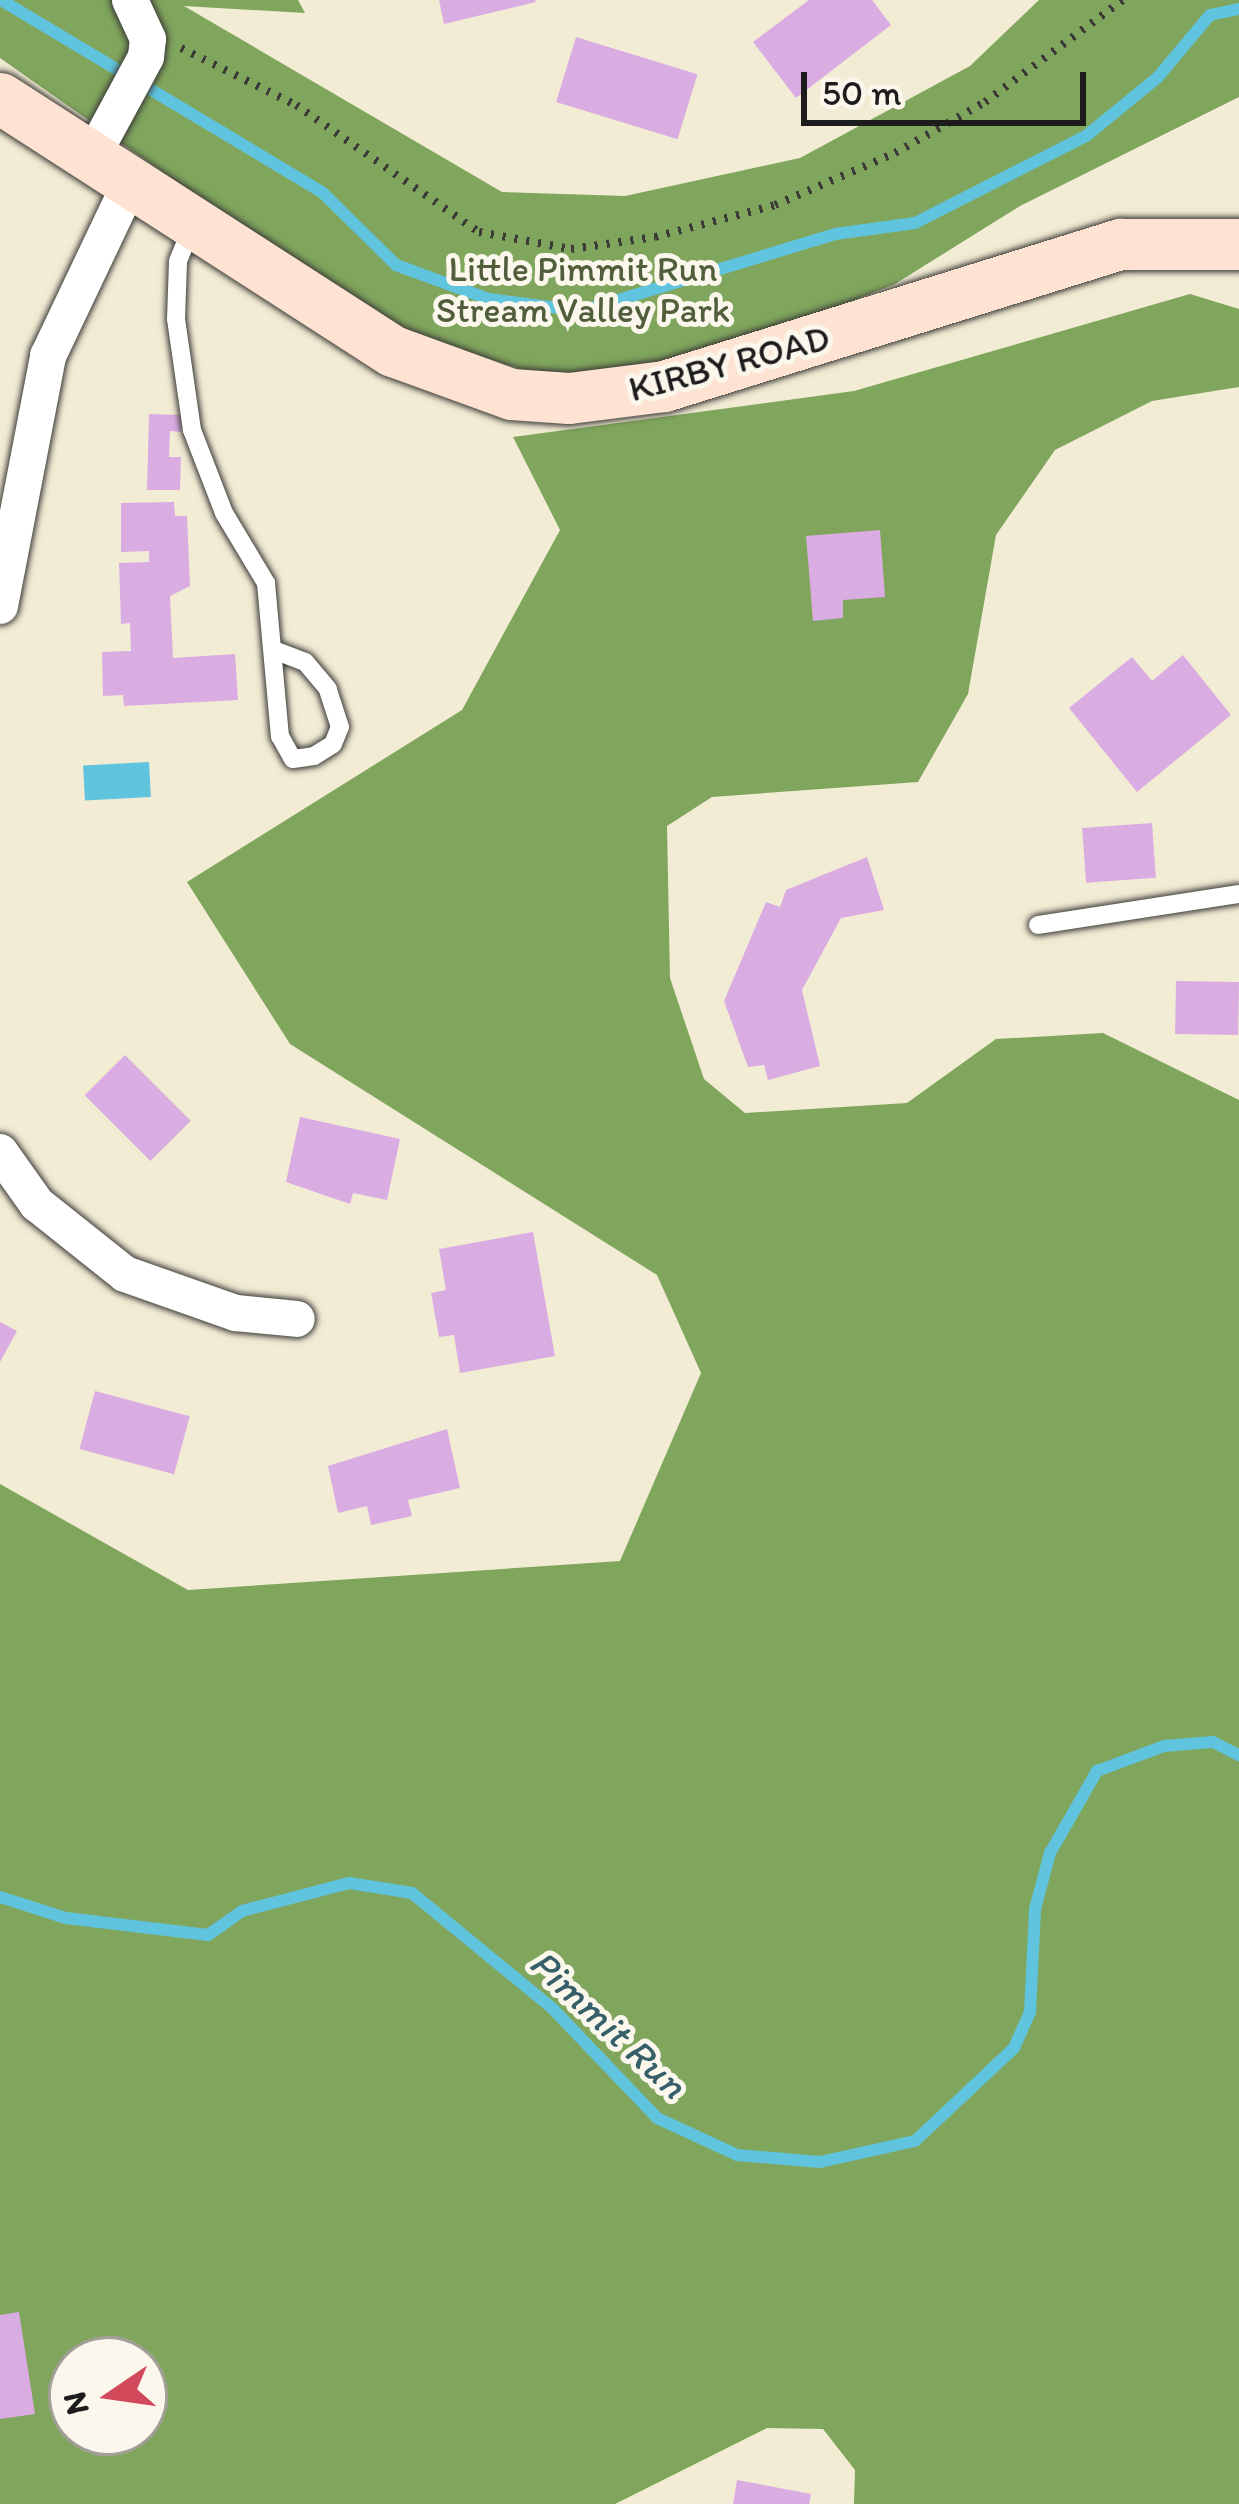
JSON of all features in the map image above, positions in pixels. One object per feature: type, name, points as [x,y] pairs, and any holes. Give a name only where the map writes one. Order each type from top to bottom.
[{"type":"main road","name":"KIRBY ROAD","points":[[0,98],[111,154],[194,218],[404,357],[483,388],[543,398],[664,386],[1089,251],[1176,238],[1239,244]]},
{"type":"street","points":[[0,606],[48,356],[111,154],[140,27]]},
{"type":"street","points":[[0,1152],[37,1204],[125,1274],[236,1313],[296,1319]]},
{"type":"lane","points":[[194,218],[178,262],[176,319],[192,430],[224,513],[266,584],[280,736],[293,759],[314,756],[334,744],[340,727],[328,689],[305,662],[274,650]]},
{"type":"lane","points":[[1039,925],[1239,894]]},
{"type":"path","points":[[140,27],[296,105],[479,232],[571,249],[655,237],[775,205],[895,153],[985,102],[1124,0]]},
{"type":"green space","name":"Little Pimmit Run Stream Valley Park","points":[[0,0],[298,0],[305,13],[184,6],[502,192],[625,196],[800,158],[970,66],[1039,0],[1239,0],[1239,97],[1020,206],[895,284],[681,368],[566,384],[395,328],[197,196],[0,58]]},
{"type":"green space","points":[[1190,294],[1239,309],[1239,387],[1152,401],[1055,450],[996,535],[968,694],[918,782],[712,797],[667,826],[670,978],[704,1079],[745,1113],[907,1103],[996,1039],[1103,1033],[1239,1100],[1239,2504],[854,2504],[855,2470],[823,2429],[767,2428],[615,2504],[0,2504],[0,1484],[188,1590],[620,1561],[701,1373],[657,1275],[290,1044],[187,882],[462,710],[560,530],[513,437],[854,391]]},
{"type":"water","points":[[149,762],[151,797],[85,800],[83,765]]},
{"type":"building","points":[[439,0],[535,0],[536,2],[444,24]]},
{"type":"building","points":[[809,0],[872,0],[891,25],[796,98],[753,42]]},
{"type":"building","points":[[576,37],[697,74],[678,139],[556,102]]},
{"type":"building","points":[[149,414],[181,415],[181,432],[170,431],[169,457],[181,457],[180,490],[147,490]]},
{"type":"building","points":[[174,502],[175,516],[187,516],[190,586],[170,596],[173,658],[235,654],[238,700],[124,706],[123,695],[103,696],[102,652],[131,651],[130,623],[121,624],[119,563],[149,562],[149,551],[121,552],[121,503]]},
{"type":"building","points":[[880,530],[885,597],[843,600],[843,618],[813,621],[806,536]]},
{"type":"building","points":[[1183,655],[1231,715],[1137,792],[1069,708],[1132,657],[1152,681]]},
{"type":"building","points":[[1152,823],[1156,878],[1086,883],[1082,828]]},
{"type":"building","points":[[867,857],[884,910],[841,918],[802,990],[820,1066],[768,1080],[764,1065],[748,1067],[724,1001],[766,902],[780,907],[786,890]]},
{"type":"building","points":[[1176,981],[1239,982],[1238,1035],[1175,1034]]},
{"type":"building","points":[[125,1055],[191,1121],[150,1161],[85,1095]]},
{"type":"building","points":[[300,1117],[400,1139],[387,1200],[353,1193],[350,1204],[286,1182]]},
{"type":"building","points":[[533,1232],[555,1356],[460,1373],[454,1335],[439,1337],[431,1293],[446,1290],[439,1249]]},
{"type":"building","points":[[0,1322],[17,1331],[0,1362]]},
{"type":"building","points":[[95,1391],[190,1416],[174,1474],[79,1449]]},
{"type":"building","points":[[447,1429],[460,1488],[408,1500],[412,1516],[371,1525],[367,1506],[338,1513],[328,1466]]},
{"type":"building","points":[[19,2312],[35,2414],[0,2419],[0,2315]]},
{"type":"building","points":[[737,2480],[811,2494],[809,2504],[733,2504]]},
{"type":"waterway","points":[[1,0],[323,193],[396,265],[489,299],[582,311],[835,234],[915,223],[1086,136],[1158,77],[1210,15],[1239,9]]},
{"type":"waterway","name":"Pimmit Run","points":[[0,1897],[66,1918],[208,1935],[242,1911],[349,1883],[412,1893],[553,2009],[657,2118],[737,2155],[820,2162],[915,2141],[1014,2048],[1030,2012],[1035,1909],[1050,1853],[1097,1771],[1164,1746],[1213,1742],[1239,1755]]}]
